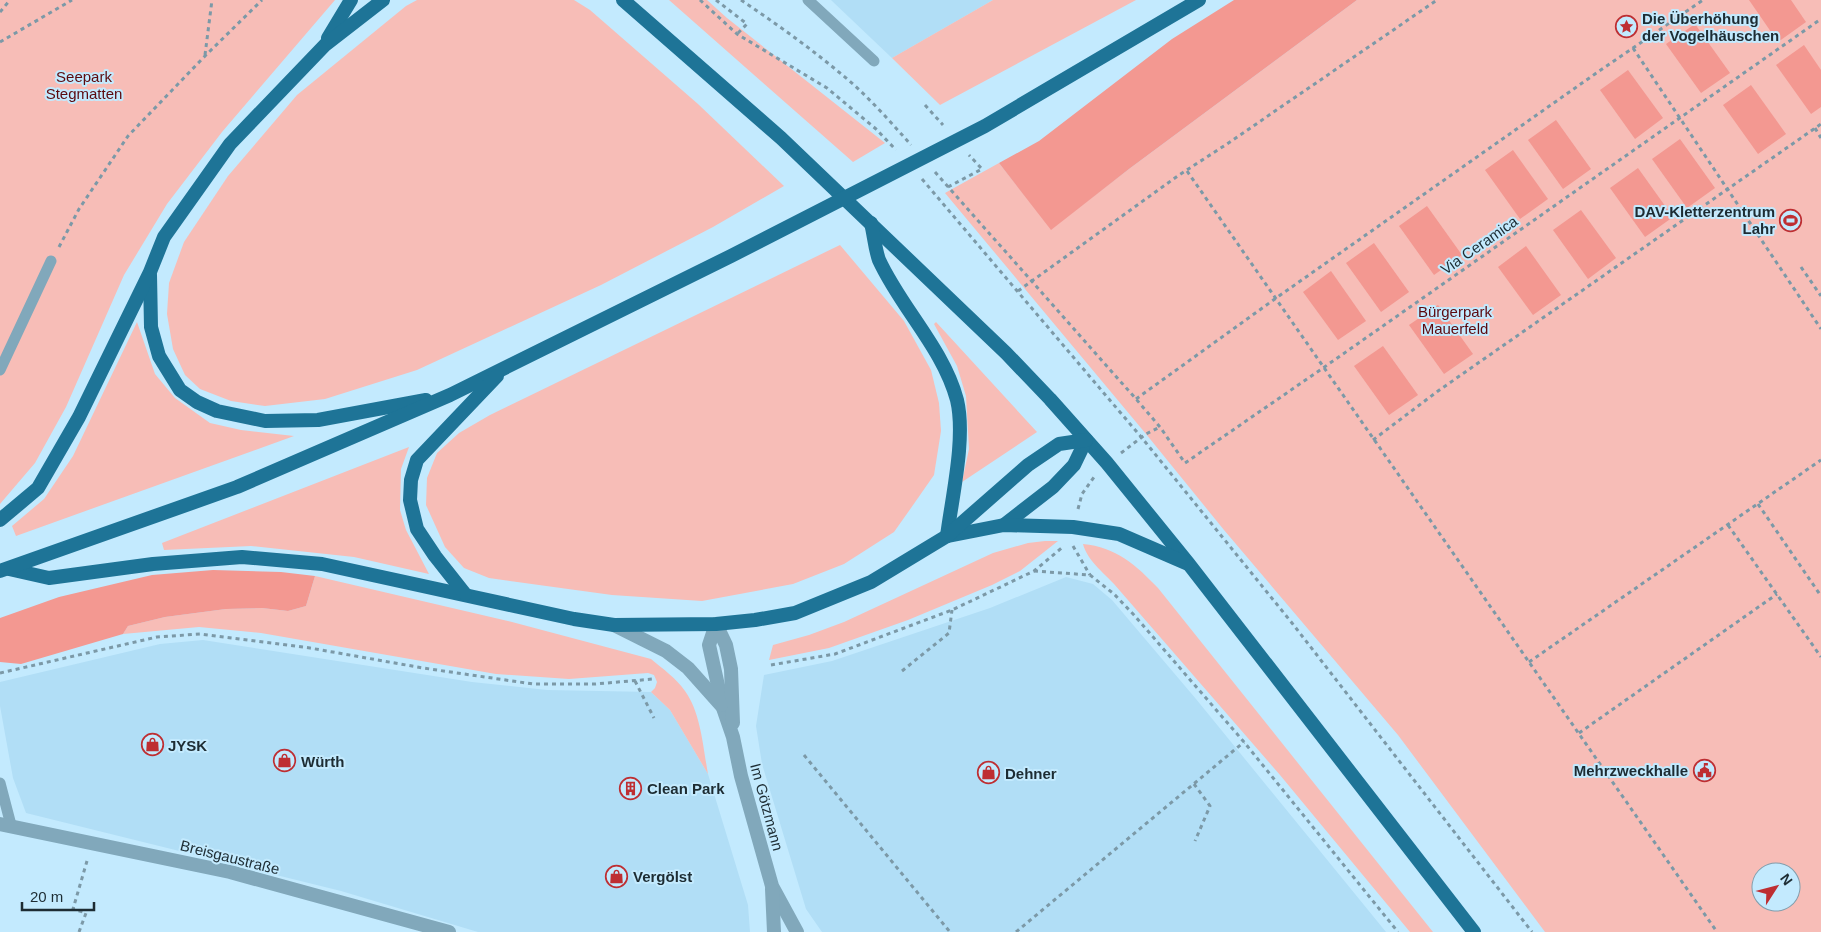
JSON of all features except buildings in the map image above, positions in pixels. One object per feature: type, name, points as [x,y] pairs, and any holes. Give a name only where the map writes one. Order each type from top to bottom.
[{"type":"main road","points":[[325,44],[351,0]]},
{"type":"main road","points":[[0,520],[38,488],[79,417],[150,272],[164,237],[230,144],[325,44],[383,0]]},
{"type":"main road","points":[[611,0],[636,11]]},
{"type":"main road","points":[[623,0],[781,138],[871,223],[1006,353],[1086,440],[1188,563],[1474,932]]},
{"type":"main road","points":[[4,570],[237,487],[450,395],[503,370],[985,126],[1199,0]]},
{"type":"main road","points":[[871,223],[879,258],[898,294],[935,351],[957,400],[960,433],[947,536]]},
{"type":"main road","points":[[150,272],[151,328],[159,356],[180,390],[197,402],[217,412],[265,421],[318,420],[450,395]]},
{"type":"main road","points":[[465,594],[435,556],[417,529],[410,500],[411,480],[417,460],[503,370]]},
{"type":"main road","points":[[1004,525],[1058,481],[1074,465],[1086,440]]},
{"type":"main road","points":[[4,570],[49,578],[153,564],[242,557],[322,564],[574,619],[614,625],[716,624],[755,620],[795,613],[871,582],[947,536],[1028,465],[1058,444],[1086,440]]},
{"type":"main road","points":[[947,536],[1004,525],[1073,527],[1120,534],[1188,563]]},
{"type":"street","points":[[716,624],[708,645],[723,708],[733,737]]},
{"type":"street","points":[[716,624],[726,645],[731,669],[733,737]]},
{"type":"street","points":[[614,625],[666,651],[688,668],[723,708]]},
{"type":"street","name":"Im Götzmann","points":[[733,737],[741,776],[772,886],[797,932]]},
{"type":"street","name":"Breisgaustraße","points":[[5,824],[230,872],[445,931]]},
{"type":"street","name":"Im Götzmann","points":[[772,886],[774,932]]},
{"type":"lane","points":[[808,0],[874,61]]},
{"type":"lane","points":[[0,370],[51,261]]},
{"type":"lane","points":[[0,783],[5,824]]},
{"type":"path","points":[[0,12],[10,0]]},
{"type":"path","points":[[0,42],[72,0]]},
{"type":"path","points":[[205,56],[212,0]]},
{"type":"path","points":[[51,261],[79,209],[128,136],[262,0]]},
{"type":"path","points":[[700,0],[737,34],[827,88],[876,129],[897,150]]},
{"type":"path","points":[[716,0],[747,24],[737,34]]},
{"type":"path","points":[[741,0],[791,34],[842,74],[894,125],[917,152]]},
{"type":"path","points":[[1018,291],[1187,171],[1437,0]]},
{"type":"path","points":[[1136,399],[1275,299],[1703,0]]},
{"type":"path","name":"Via Ceramica","points":[[1160,427],[1185,462],[1323,368],[1821,19]]},
{"type":"path","points":[[1632,48],[1820,327]]},
{"type":"path","points":[[1373,440],[1438,391],[1821,124]]},
{"type":"path","points":[[1815,128],[1821,138]]},
{"type":"path","points":[[929,165],[1160,427],[1107,463],[1090,480],[1082,494],[1073,527]]},
{"type":"path","points":[[1187,171],[1718,932]]},
{"type":"path","points":[[916,172],[1142,438],[1292,623],[1532,932]]},
{"type":"path","points":[[1801,267],[1821,296]]},
{"type":"path","points":[[1529,662],[1821,460]]},
{"type":"path","points":[[1758,504],[1821,596]]},
{"type":"path","points":[[1728,524],[1821,657]]},
{"type":"path","points":[[771,665],[835,654],[952,610],[1034,571],[1070,541],[1090,575],[1114,594],[1134,615],[1244,742],[1398,932]]},
{"type":"path","points":[[1034,571],[1090,575]]},
{"type":"path","points":[[1578,733],[1776,594]]},
{"type":"path","points":[[902,671],[949,633],[952,610]]},
{"type":"path","points":[[0,673],[157,637],[200,634],[310,648],[423,668],[533,684],[595,684],[653,680]]},
{"type":"path","points":[[635,681],[654,718]]},
{"type":"path","points":[[1016,932],[1244,742]]},
{"type":"path","points":[[804,755],[950,932]]},
{"type":"path","points":[[1194,784],[1210,806],[1196,841]]},
{"type":"path","points":[[79,932],[86,913],[73,909],[87,858]]},
{"type":"shaded area","points":[[831,0],[993,0],[892,58]]},
{"type":"shaded area","points":[[1234,0],[1357,0],[1129,169],[1051,230],[999,163],[1039,141],[1172,39]]},
{"type":"shaded area","points":[[1749,0],[1791,0],[1806,22],[1778,42]]},
{"type":"shaded area","points":[[1695,24],[1730,73],[1701,93],[1666,44]]},
{"type":"shaded area","points":[[1804,45],[1821,70],[1821,107],[1811,114],[1776,65]]},
{"type":"shaded area","points":[[1628,70],[1663,118],[1635,139],[1600,90]]},
{"type":"shaded area","points":[[1751,85],[1786,134],[1758,154],[1723,105]]},
{"type":"shaded area","points":[[1556,120],[1591,169],[1563,189],[1528,140]]},
{"type":"shaded area","points":[[1680,139],[1715,188],[1687,208],[1652,159]]},
{"type":"shaded area","points":[[1513,150],[1548,199],[1520,219],[1485,170]]},
{"type":"shaded area","points":[[1638,168],[1673,217],[1645,237],[1610,188]]},
{"type":"shaded area","points":[[1427,206],[1462,255],[1434,275],[1399,226]]},
{"type":"shaded area","points":[[1581,210],[1616,258],[1588,279],[1553,230]]},
{"type":"shaded area","points":[[1374,243],[1409,292],[1381,312],[1346,263]]},
{"type":"shaded area","points":[[1526,246],[1561,295],[1533,315],[1498,267]]},
{"type":"shaded area","points":[[1331,271],[1366,321],[1338,340],[1303,292]]},
{"type":"shaded area","points":[[1438,305],[1473,354],[1444,374],[1409,325]]},
{"type":"shaded area","points":[[1383,346],[1418,395],[1389,415],[1354,366]]},
{"type":"shaded area","points":[[213,570],[281,572],[315,576],[306,606],[288,611],[262,608],[226,609],[165,617],[128,626],[123,634],[21,664],[0,662],[0,618],[59,597],[152,575]]},
{"type":"shaded area","points":[[1066,577],[1093,584],[1112,600],[1196,699],[1386,932],[822,932],[806,909],[762,764],[756,726],[764,675],[832,661],[990,608]]},
{"type":"shaded area","points":[[203,640],[472,682],[547,690],[651,692],[670,710],[708,774],[748,905],[750,932],[478,932],[341,891],[26,813],[13,778],[0,706],[0,682],[160,644]]},
{"type":"green space","name":"Seepark Stegmatten","points":[[0,0],[335,0],[222,132],[167,204],[124,275],[66,407],[35,463],[0,504]]},
{"type":"green space","points":[[417,0],[574,0],[590,10],[698,104],[784,186],[713,227],[601,285],[417,370],[325,399],[265,406],[231,401],[200,389],[185,375],[173,349],[167,314],[169,283],[184,242],[228,176],[297,95],[406,6]]},
{"type":"green space","points":[[669,0],[707,0],[727,18],[885,143],[853,162]]},
{"type":"green space","points":[[993,0],[1136,0],[940,105],[892,58]]},
{"type":"green space","name":"Bürgerpark Mauerfeld","points":[[1357,0],[1821,0],[1821,932],[1545,932],[1398,735],[1224,530],[945,193],[999,163],[1051,229]]},
{"type":"green space","points":[[840,245],[904,321],[931,370],[939,403],[941,431],[934,475],[894,532],[844,564],[793,584],[702,601],[612,595],[489,578],[464,568],[445,547],[426,505],[427,478],[437,453],[459,433],[490,415]]},
{"type":"green space","points":[[137,322],[155,374],[175,398],[210,423],[241,430],[294,436],[16,536],[12,526],[44,499],[73,456]]},
{"type":"green space","points":[[936,322],[1037,432],[962,482],[969,449],[966,396],[957,366],[934,324]]},
{"type":"green space","points":[[409,447],[401,469],[400,510],[406,530],[429,574],[354,557],[251,546],[164,550],[162,543]]},
{"type":"green space","points":[[1058,541],[1020,571],[992,585],[908,620],[829,648],[769,660],[773,645],[809,635],[844,622],[993,553],[1028,543]]},
{"type":"green space","points":[[1083,544],[1106,549],[1125,558],[1158,588],[1433,932],[1410,932],[1280,775],[1092,561]]},
{"type":"green space","points":[[315,576],[512,622],[651,659],[678,682],[695,709],[701,731],[708,774],[670,710],[651,692],[657,682],[654,675],[648,673],[569,679],[496,674],[261,633],[199,627],[123,634],[128,626],[165,617],[226,609],[262,608],[288,611],[306,606]]},
{"type":"place","name":"Die Überhöhung der Vogelhäuschen","points":[[1626,27]]},
{"type":"place","name":"DAV-Kletterzentrum Lahr","points":[[1791,220]]},
{"type":"place","name":"JYSK","points":[[152,745]]},
{"type":"place","name":"Würth","points":[[285,761]]},
{"type":"place","name":"Mehrzweckhalle","points":[[1704,770]]},
{"type":"place","name":"Dehner","points":[[989,773]]},
{"type":"place","name":"Clean Park","points":[[631,788]]},
{"type":"place","name":"Vergölst","points":[[617,876]]}]
